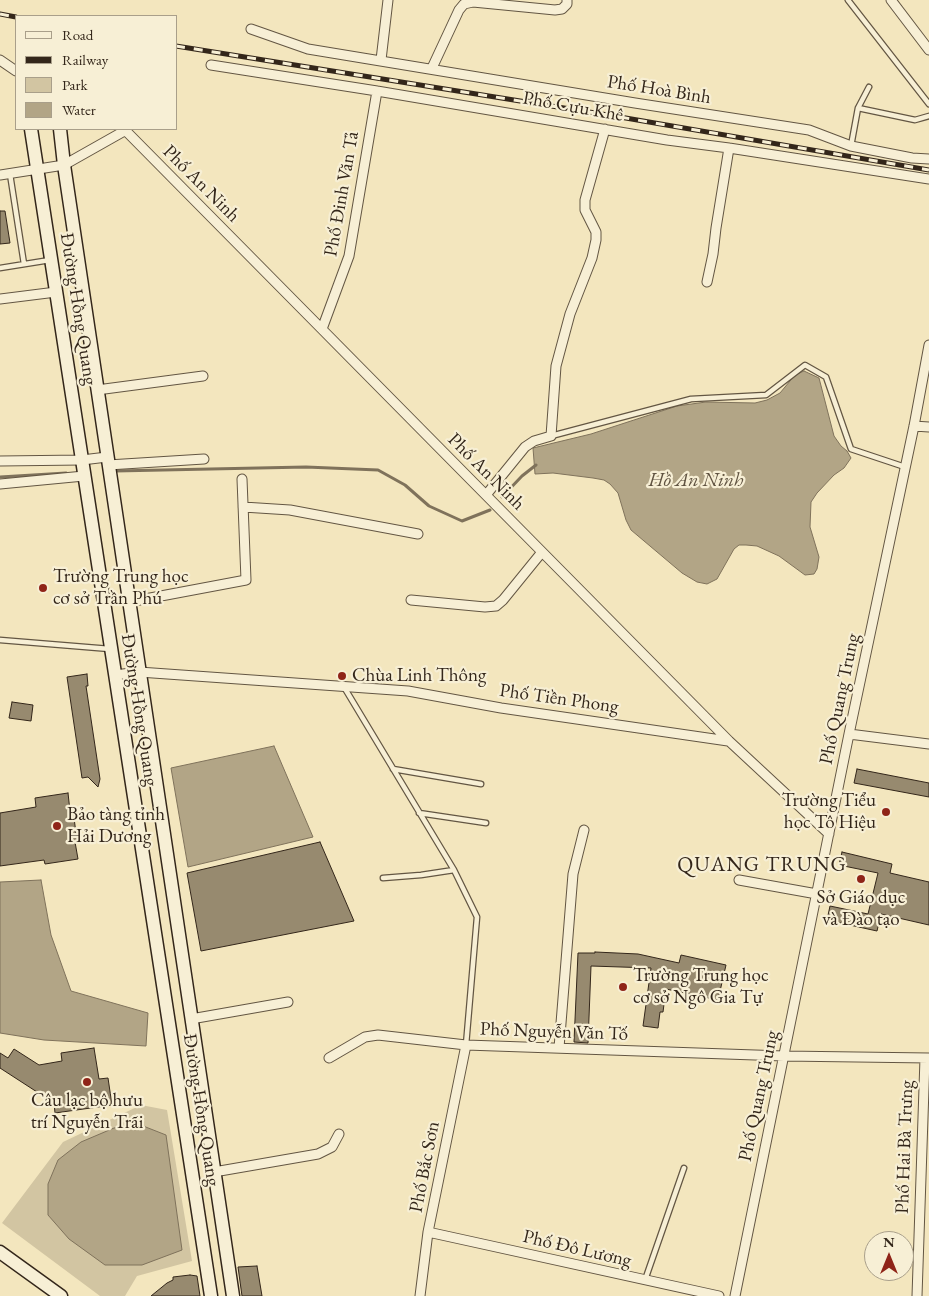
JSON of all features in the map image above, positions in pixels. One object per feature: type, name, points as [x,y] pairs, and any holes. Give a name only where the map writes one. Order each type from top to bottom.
[{"type":"street","points":[[381,60],[388,0]]},
{"type":"street","points":[[432,68],[458,10],[464,4],[473,2],[555,10],[562,9],[567,4],[567,0]]},
{"type":"street","points":[[891,0],[929,50]]},
{"type":"street","name":"Phố Hoà Bình","points":[[251,29],[308,49],[809,130],[851,146],[912,158],[929,159]]},
{"type":"street","points":[[0,60],[15,70]]},
{"type":"street","name":"Phố Cựu Khê","points":[[211,65],[667,140],[929,179]]},
{"type":"street","name":"Phố Đinh Văn Tả","points":[[322,329],[349,256],[377,91]]},
{"type":"street","points":[[486,495],[525,447],[534,441],[551,436],[556,366],[570,314],[592,258],[596,240],[596,232],[585,210],[584,200],[604,129]]},
{"type":"street","name":"Đường Hồng Quang","points":[[31,130],[211,1296]]},
{"type":"street","name":"Đường Hồng Quang","points":[[60,130],[97,390],[233,1296]]},
{"type":"street","points":[[0,176],[64,165],[125,130]]},
{"type":"street","name":"Phố An Ninh","points":[[125,130],[728,741],[829,834]]},
{"type":"street","points":[[707,282],[714,254],[716,228],[729,148]]},
{"type":"street","points":[[0,299],[56,292]]},
{"type":"street","name":"Phố Quang Trung","points":[[735,1296],[929,345]]},
{"type":"street","points":[[97,390],[203,376]]},
{"type":"street","points":[[914,426],[929,427]]},
{"type":"street","points":[[0,461],[204,459]]},
{"type":"street","points":[[0,484],[84,476]]},
{"type":"street","points":[[129,602],[246,580],[242,479]]},
{"type":"street","points":[[243,507],[290,510],[418,534]]},
{"type":"street","points":[[411,600],[485,607],[496,606],[542,552]]},
{"type":"street","name":"Phố Tiền Phong","points":[[115,674],[139,672],[344,688],[408,691],[501,708],[728,741]]},
{"type":"street","points":[[849,734],[929,744]]},
{"type":"street","points":[[138,820],[161,817]]},
{"type":"street","points":[[559,1048],[573,874],[584,830]]},
{"type":"street","points":[[739,880],[818,894]]},
{"type":"street","points":[[191,1019],[288,1002]]},
{"type":"street","name":"Phố Nguyễn Văn Tố","points":[[329,1058],[362,1039],[371,1036],[466,1045],[784,1056],[927,1058]]},
{"type":"street","name":"Phố Bắc Sơn","points":[[420,1296],[428,1232],[466,1045]]},
{"type":"street","name":"Phố Hai Bà Trưng","points":[[917,1296],[918,1245],[926,1124],[927,1058]]},
{"type":"street","points":[[177,1080],[200,1078]]},
{"type":"street","points":[[214,1172],[318,1154],[332,1147],[339,1134]]},
{"type":"street","name":"Phố Đô Lương","points":[[428,1232],[719,1296]]},
{"type":"street","points":[[918,1245],[929,1245]]},
{"type":"street","points":[[0,1252],[61,1296]]},
{"type":"lane","points":[[848,0],[929,104]]},
{"type":"lane","points":[[851,146],[858,108],[870,87]]},
{"type":"lane","points":[[858,108],[916,120],[929,116]]},
{"type":"lane","points":[[10,174],[24,264]]},
{"type":"lane","points":[[0,268],[51,260]]},
{"type":"lane","points":[[551,436],[691,399],[766,396],[806,365],[826,377],[851,449],[905,467]]},
{"type":"lane","points":[[0,640],[111,649]]},
{"type":"lane","points":[[344,688],[454,870],[477,917],[466,1045]]},
{"type":"lane","points":[[393,769],[480,784]]},
{"type":"lane","points":[[419,813],[486,823]]},
{"type":"lane","points":[[383,878],[454,870]]},
{"type":"lane","points":[[645,1281],[684,1168]]},
{"type":"green space","points":[[141,1105],[167,1110],[192,1261],[137,1276],[125,1296],[100,1296],[2,1223],[63,1142]]},
{"type":"water","name":"Hồ An Ninh","points":[[804,371],[819,378],[834,436],[851,458],[844,468],[834,475],[817,493],[811,502],[810,527],[819,557],[814,574],[805,575],[779,556],[757,546],[739,545],[734,549],[717,579],[707,584],[697,582],[682,573],[631,530],[618,493],[604,480],[553,473],[535,474],[533,448],[591,434],[677,406],[706,402],[755,403],[767,400],[780,393],[795,375]]},
{"type":"water","points":[[274,746],[313,837],[188,867],[171,768]]},
{"type":"water","points":[[41,880],[51,935],[71,991],[148,1013],[146,1046],[44,1040],[0,1033],[0,882]]},
{"type":"water","points":[[138,1124],[166,1135],[182,1250],[142,1265],[105,1265],[69,1239],[48,1215],[48,1184],[58,1160],[81,1142],[114,1128]]},
{"type":"building","points":[[0,211],[5,211],[10,243],[0,244]]},
{"type":"building","points":[[87,674],[88,686],[86,686],[100,779],[98,787],[88,777],[82,778],[67,677]]},
{"type":"building","points":[[12,702],[33,705],[31,721],[9,718]]},
{"type":"building","points":[[857,769],[929,783],[929,797],[854,783]]},
{"type":"building","points":[[68,793],[70,811],[73,810],[78,859],[45,864],[44,860],[0,866],[0,813],[36,807],[35,798]]},
{"type":"building","points":[[320,842],[354,921],[201,951],[187,873]]},
{"type":"building","points":[[842,852],[892,864],[890,873],[929,882],[929,925],[881,914],[877,931],[827,920],[830,906],[868,914],[878,873],[839,865]]},
{"type":"building","points":[[578,953],[638,954],[679,963],[681,955],[726,965],[718,1000],[666,989],[663,1012],[660,1012],[658,1028],[643,1026],[651,968],[591,966],[588,1043],[574,1042]]},
{"type":"building","name":"Câu lạc bộ hưu trí Nguyễn Trãi","points":[[94,1048],[99,1079],[108,1078],[112,1105],[55,1113],[54,1103],[0,1068],[0,1053],[8,1058],[14,1049],[39,1065],[62,1061],[61,1053]]},
{"type":"building","points":[[257,1266],[262,1296],[242,1296],[238,1267]]},
{"type":"building","points":[[197,1276],[200,1296],[151,1296],[173,1280],[173,1277]]},
{"type":"waterway","points":[[502,497],[522,476],[536,465]]},
{"type":"waterway","points":[[115,471],[306,467],[378,470],[405,485],[429,506],[462,521],[490,510]]},
{"type":"waterway","points":[[0,477],[66,473]]},
{"type":"railway","points":[[0,14],[15,17]]},
{"type":"railway","points":[[178,46],[614,116],[929,170]]},
{"type":"place","name":"Trường Trung học cơ sở Trần Phú","points":[[43,588]]},
{"type":"place","name":"Chùa Linh Thông","points":[[342,676]]},
{"type":"place","name":"Trường Tiểu học Tô Hiệu","points":[[886,812]]},
{"type":"place","name":"Bảo tàng tỉnh Hải Dương","points":[[57,826]]},
{"type":"place","name":"Sở Giáo dục và Đào tạo","points":[[861,879]]},
{"type":"place","name":"Trường Trung học cơ sở Ngô Gia Tự","points":[[623,987]]},
{"type":"place","name":"Câu lạc bộ hưu trí Nguyễn Trãi","points":[[87,1082]]},
{"type":"district","name":"QUANG TRUNG","points":[[762,865]]}]
